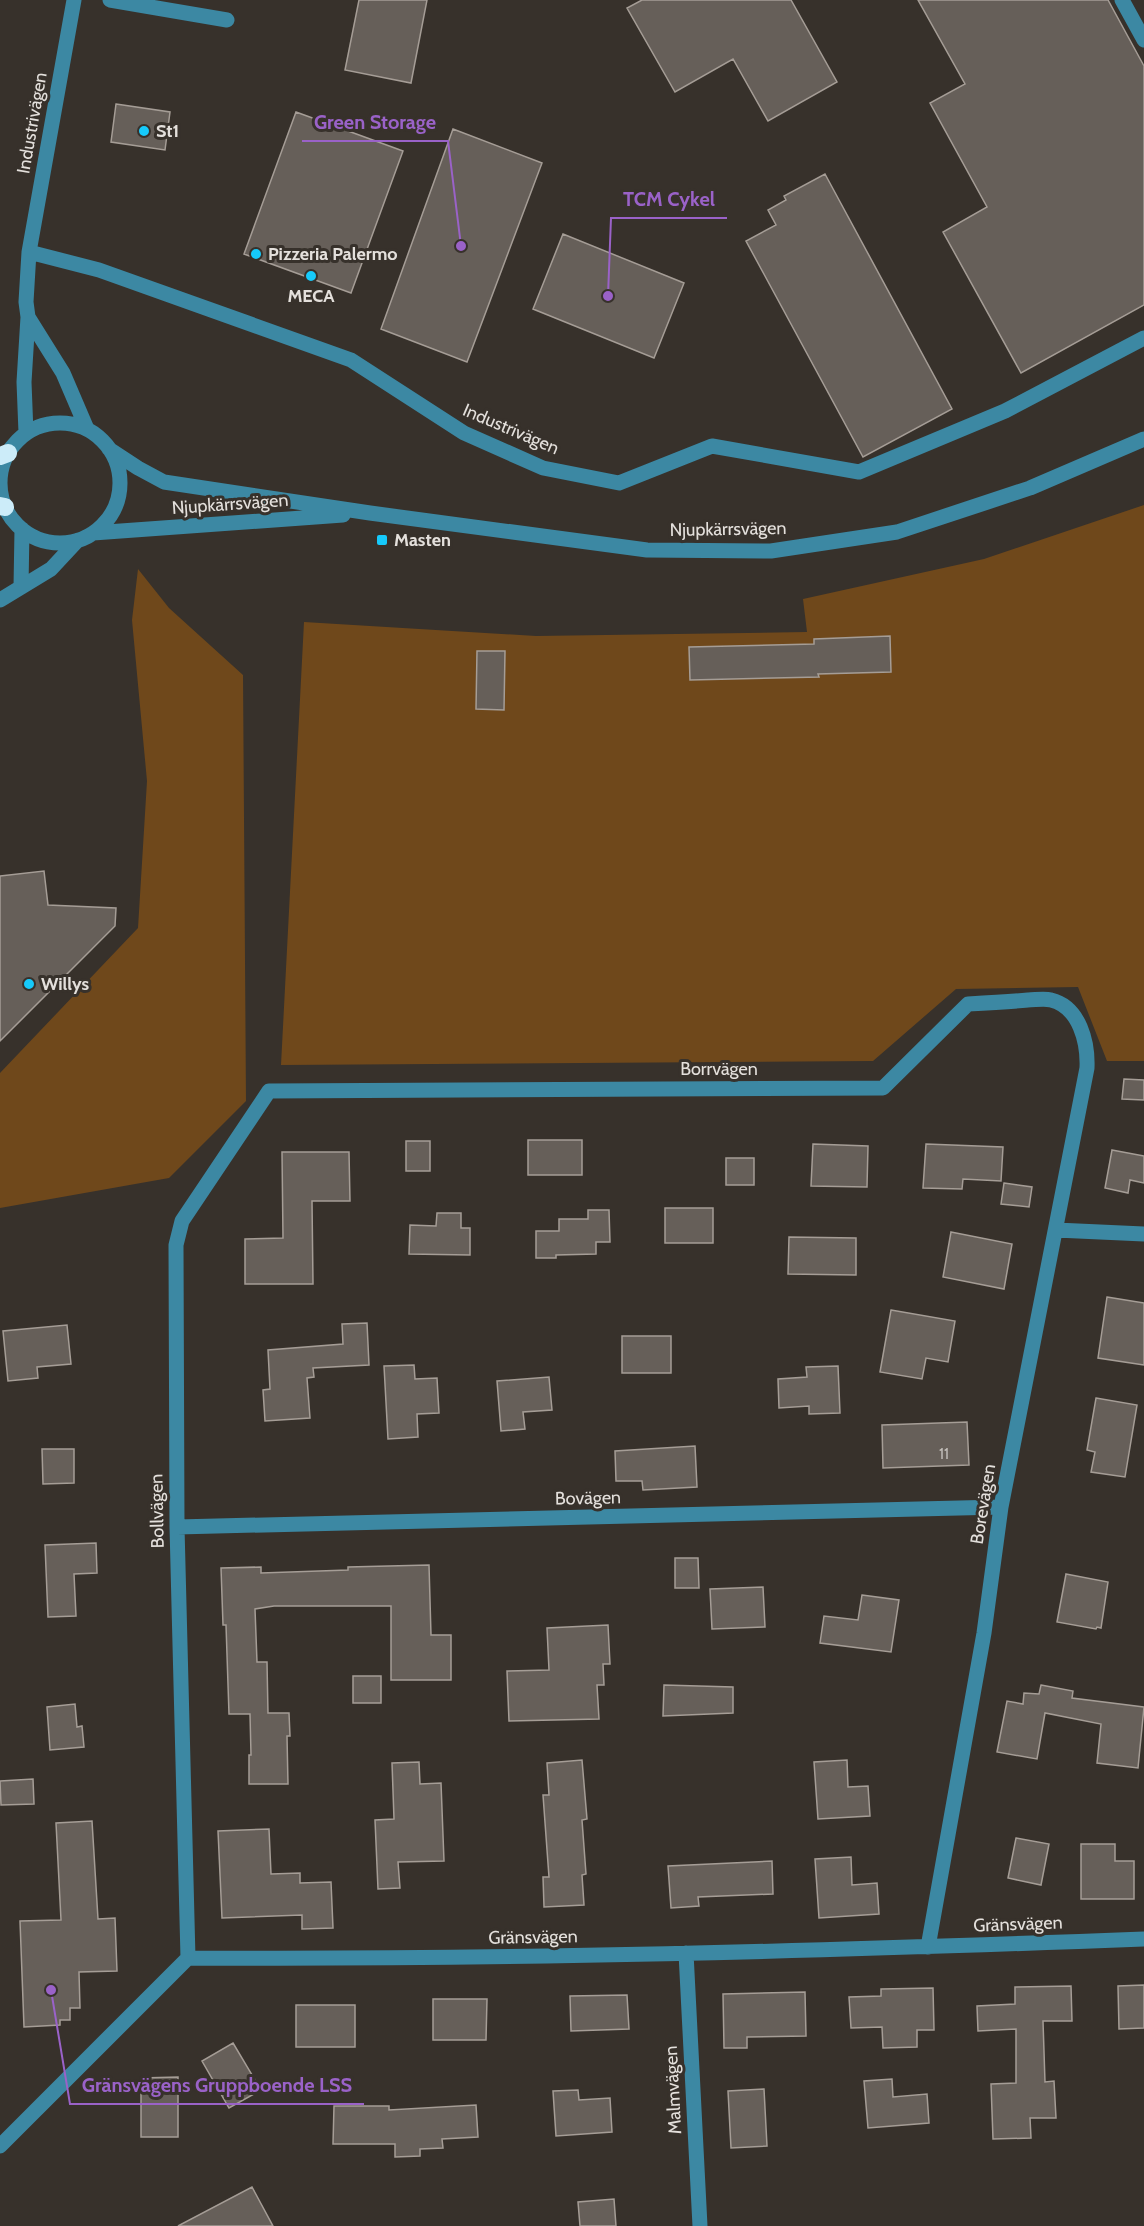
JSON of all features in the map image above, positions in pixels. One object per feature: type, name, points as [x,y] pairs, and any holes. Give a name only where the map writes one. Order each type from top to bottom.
[{"type":"street","name":"Industrivägen","points":[[26,433],[24,382],[29,252],[74,0]]},
{"type":"street","points":[[110,0],[226,20]]},
{"type":"street","points":[[1122,0],[1144,40]]},
{"type":"street","name":"Industrivägen","points":[[29,252],[99,270],[351,360],[464,433],[543,468],[619,483],[712,446],[859,472],[992,416],[1144,338]]},
{"type":"street","name":"Industrivägen","points":[[28,316],[63,373],[87,429]]},
{"type":"street","points":[[66,423],[87,429],[109,449],[119,472],[118,495],[113,510],[105,522],[93,533],[78,540],[48,542],[34,537],[22,529],[2,506],[0,483],[4,454],[26,433],[40,426],[66,423]]},
{"type":"street","name":"Njupkärrsvägen","points":[[109,449],[164,482],[370,513],[647,550],[771,551],[897,532],[1030,488],[1144,439]]},
{"type":"street","name":"Njupkärrsvägen","points":[[93,533],[370,513]]},
{"type":"street","points":[[21,587],[22,529]]},
{"type":"street","points":[[0,600],[51,569],[78,540]]},
{"type":"street","name":"Borrvägen","points":[[269,1091],[883,1088],[968,1004],[1050,999],[1062,1005],[1081,1028],[1088,1054],[1087,1068]]},
{"type":"street","name":"Borevägen","points":[[928,1947],[984,1634],[1001,1508],[1087,1068]]},
{"type":"street","name":"Bollvägen","points":[[188,1958],[177,1527],[176,1245],[182,1221],[269,1091]]},
{"type":"street","points":[[1056,1230],[1144,1234]]},
{"type":"street","name":"Bovägen","points":[[177,1527],[1001,1508]]},
{"type":"street","name":"Gränsvägen","points":[[188,1958],[401,1959],[928,1947],[1144,1939]]},
{"type":"street","name":"Malmvägen","points":[[686,1953],[700,2226]]},
{"type":"street","points":[[0,2146],[188,1958]]},
{"type":"shaded area","points":[[1144,505],[1144,1061],[1107,1061],[1078,987],[956,989],[873,1061],[281,1065],[304,622],[536,636],[807,632],[803,599],[984,559]]},
{"type":"shaded area","points":[[138,569],[169,608],[243,675],[246,1101],[169,1178],[0,1208],[0,1073],[138,928],[147,781],[132,620]]},
{"type":"building","points":[[359,0],[427,0],[411,83],[345,70]]},
{"type":"building","points":[[642,0],[791,0],[837,82],[768,121],[733,59],[675,92],[627,8]]},
{"type":"building","points":[[918,0],[1108,0],[1144,66],[1144,305],[1021,373],[943,232],[987,207],[930,103],[965,84]]},
{"type":"building","points":[[116,104],[170,112],[165,150],[111,142]]},
{"type":"building","points":[[296,112],[403,151],[351,293],[244,254]]},
{"type":"building","points":[[453,129],[542,163],[467,362],[381,329]]},
{"type":"building","points":[[825,174],[952,409],[863,457],[746,241],[776,225],[768,210],[786,200],[784,196]]},
{"type":"building","points":[[563,234],[684,283],[654,358],[533,309]]},
{"type":"building","points":[[890,636],[891,672],[818,674],[819,677],[690,680],[689,647],[814,644],[814,639]]},
{"type":"building","points":[[477,651],[505,651],[504,710],[476,709]]},
{"type":"building","name":"Willys","points":[[44,871],[48,905],[116,908],[115,926],[0,1041],[0,876]]},
{"type":"building","points":[[1124,1079],[1144,1080],[1144,1100],[1122,1099]]},
{"type":"building","points":[[528,1140],[582,1140],[582,1175],[528,1175]]},
{"type":"building","points":[[406,1141],[430,1141],[430,1171],[406,1171]]},
{"type":"building","points":[[813,1144],[868,1146],[867,1187],[811,1186]]},
{"type":"building","points":[[926,1144],[1003,1147],[1001,1181],[963,1179],[962,1189],[923,1188]]},
{"type":"building","points":[[1112,1150],[1144,1156],[1144,1183],[1130,1180],[1128,1193],[1105,1188]]},
{"type":"building","points":[[282,1152],[349,1152],[350,1201],[312,1201],[313,1284],[245,1284],[245,1239],[283,1238]]},
{"type":"building","points":[[726,1158],[754,1158],[754,1185],[726,1185]]},
{"type":"building","points":[[1004,1183],[1032,1187],[1029,1207],[1001,1204]]},
{"type":"building","points":[[665,1208],[713,1208],[713,1243],[665,1243]]},
{"type":"building","points":[[588,1210],[609,1210],[610,1242],[596,1242],[596,1254],[536,1258],[536,1231],[559,1231],[559,1219],[588,1219]]},
{"type":"building","points":[[437,1213],[461,1213],[461,1228],[470,1228],[470,1255],[409,1254],[410,1225],[436,1226]]},
{"type":"building","points":[[951,1232],[1012,1244],[1004,1289],[943,1277]]},
{"type":"building","points":[[789,1237],[856,1238],[856,1275],[788,1274]]},
{"type":"building","points":[[1107,1297],[1144,1303],[1144,1365],[1098,1358]]},
{"type":"building","points":[[891,1310],[955,1321],[948,1362],[926,1358],[922,1379],[880,1372]]},
{"type":"building","points":[[367,1323],[369,1365],[313,1368],[314,1377],[307,1378],[310,1418],[265,1421],[263,1390],[270,1389],[268,1350],[343,1344],[342,1324]]},
{"type":"building","points":[[67,1325],[71,1364],[37,1367],[38,1378],[8,1381],[3,1331]]},
{"type":"building","points":[[622,1336],[671,1336],[671,1373],[622,1373]]},
{"type":"building","points":[[414,1365],[415,1379],[437,1378],[439,1413],[417,1414],[418,1437],[388,1439],[384,1366]]},
{"type":"building","points":[[838,1366],[840,1413],[809,1414],[809,1406],[779,1408],[778,1379],[807,1377],[806,1367]]},
{"type":"building","points":[[549,1377],[552,1410],[523,1412],[525,1429],[501,1431],[497,1381]]},
{"type":"building","points":[[1096,1398],[1137,1405],[1125,1477],[1091,1472],[1095,1452],[1087,1450]]},
{"type":"building","points":[[967,1422],[969,1465],[883,1468],[882,1425]]},
{"type":"building","points":[[695,1446],[697,1487],[643,1490],[642,1481],[616,1481],[615,1451]]},
{"type":"building","points":[[42,1449],[74,1449],[74,1483],[43,1484]]},
{"type":"building","points":[[96,1543],[97,1573],[74,1574],[76,1616],[48,1617],[45,1545]]},
{"type":"building","points":[[675,1558],[698,1558],[699,1588],[675,1588]]},
{"type":"building","points":[[429,1565],[431,1635],[451,1635],[451,1680],[391,1680],[391,1606],[274,1606],[255,1609],[257,1662],[267,1662],[268,1713],[289,1713],[290,1736],[287,1736],[288,1784],[249,1784],[250,1714],[229,1714],[226,1625],[223,1625],[221,1568],[261,1567],[261,1573],[348,1570],[348,1567]]},
{"type":"building","points":[[1066,1574],[1108,1582],[1101,1628],[1057,1622]]},
{"type":"building","points":[[763,1587],[765,1627],[712,1629],[710,1589]]},
{"type":"building","points":[[862,1595],[899,1600],[891,1652],[820,1643],[824,1616],[858,1620]]},
{"type":"building","points":[[608,1625],[610,1664],[603,1664],[604,1685],[597,1685],[599,1719],[509,1721],[507,1671],[549,1670],[547,1628]]},
{"type":"building","points":[[353,1676],[381,1676],[381,1703],[353,1703]]},
{"type":"building","points":[[664,1685],[733,1687],[733,1713],[663,1716]]},
{"type":"building","points":[[1041,1685],[1073,1691],[1072,1698],[1144,1707],[1138,1768],[1097,1763],[1101,1724],[1045,1713],[1037,1759],[997,1752],[1007,1701],[1023,1704],[1024,1693],[1039,1694]]},
{"type":"building","points":[[75,1704],[77,1727],[82,1726],[84,1747],[50,1750],[47,1707]]},
{"type":"building","points":[[582,1760],[587,1819],[582,1820],[586,1874],[582,1875],[584,1905],[544,1907],[543,1877],[549,1877],[543,1795],[549,1795],[547,1763]]},
{"type":"building","points":[[847,1760],[848,1787],[868,1786],[870,1816],[818,1819],[814,1762]]},
{"type":"building","points":[[419,1762],[420,1784],[441,1783],[444,1861],[398,1862],[400,1888],[378,1889],[375,1820],[394,1819],[392,1763]]},
{"type":"building","points":[[33,1779],[34,1804],[1,1805],[0,1781]]},
{"type":"building","points":[[92,1821],[98,1919],[115,1918],[117,1971],[79,1972],[80,2008],[70,2008],[70,2020],[60,2020],[60,2025],[24,2027],[20,1921],[61,1920],[56,1823]]},
{"type":"building","points":[[269,1829],[271,1874],[300,1873],[300,1883],[331,1882],[333,1928],[302,1929],[302,1915],[222,1918],[218,1831]]},
{"type":"building","points":[[1016,1838],[1049,1844],[1041,1885],[1008,1878]]},
{"type":"building","points":[[1081,1844],[1115,1844],[1115,1861],[1134,1861],[1134,1899],[1081,1899]]},
{"type":"building","points":[[851,1857],[852,1885],[877,1883],[879,1914],[819,1918],[815,1859]]},
{"type":"building","points":[[772,1861],[773,1894],[698,1897],[699,1906],[671,1908],[668,1866]]},
{"type":"building","points":[[1144,1985],[1144,2028],[1119,2029],[1118,1986]]},
{"type":"building","points":[[1071,1986],[1072,2021],[1043,2021],[1045,2082],[1054,2081],[1056,2118],[1030,2118],[1031,2138],[993,2139],[991,2084],[1016,2083],[1016,2029],[978,2031],[977,2006],[1015,2004],[1015,1987]]},
{"type":"building","points":[[933,1988],[934,2030],[917,2030],[917,2047],[883,2048],[882,2027],[851,2028],[849,1997],[881,1996],[881,1989]]},
{"type":"building","points":[[805,1992],[806,2036],[747,2037],[747,2048],[724,2048],[723,1994]]},
{"type":"building","points":[[627,1995],[629,2029],[571,2031],[570,1996]]},
{"type":"building","points":[[433,1999],[487,1999],[486,2040],[433,2040]]},
{"type":"building","points":[[296,2005],[355,2005],[355,2047],[296,2047]]},
{"type":"building","points":[[233,2043],[261,2090],[229,2108],[202,2061]]},
{"type":"building","points":[[178,2077],[178,2137],[141,2137],[141,2078]]},
{"type":"building","points":[[892,2079],[893,2097],[927,2094],[929,2123],[868,2128],[864,2081]]},
{"type":"building","points":[[764,2089],[767,2146],[731,2148],[728,2091]]},
{"type":"building","points":[[578,2090],[579,2100],[610,2098],[612,2132],[556,2136],[553,2091]]},
{"type":"building","points":[[476,2105],[478,2137],[442,2139],[443,2148],[420,2149],[420,2156],[395,2157],[395,2144],[333,2144],[334,2106],[389,2106],[389,2110]]},
{"type":"building","points":[[252,2187],[273,2226],[178,2226]]},
{"type":"building","points":[[614,2199],[616,2226],[580,2226],[578,2202]]},
{"type":"place","name":"St1","points":[[144,131]]},
{"type":"place","name":"Green Storage","points":[[461,246]]},
{"type":"place","name":"Pizzeria Palermo","points":[[256,254]]},
{"type":"place","name":"MECA","points":[[311,276]]},
{"type":"place","name":"TCM Cykel","points":[[608,296]]},
{"type":"place","name":"Masten","points":[[382,540]]},
{"type":"place","name":"Willys","points":[[29,984]]},
{"type":"place","name":"Gränsvägens Gruppboende LSS","points":[[51,1990]]}]
